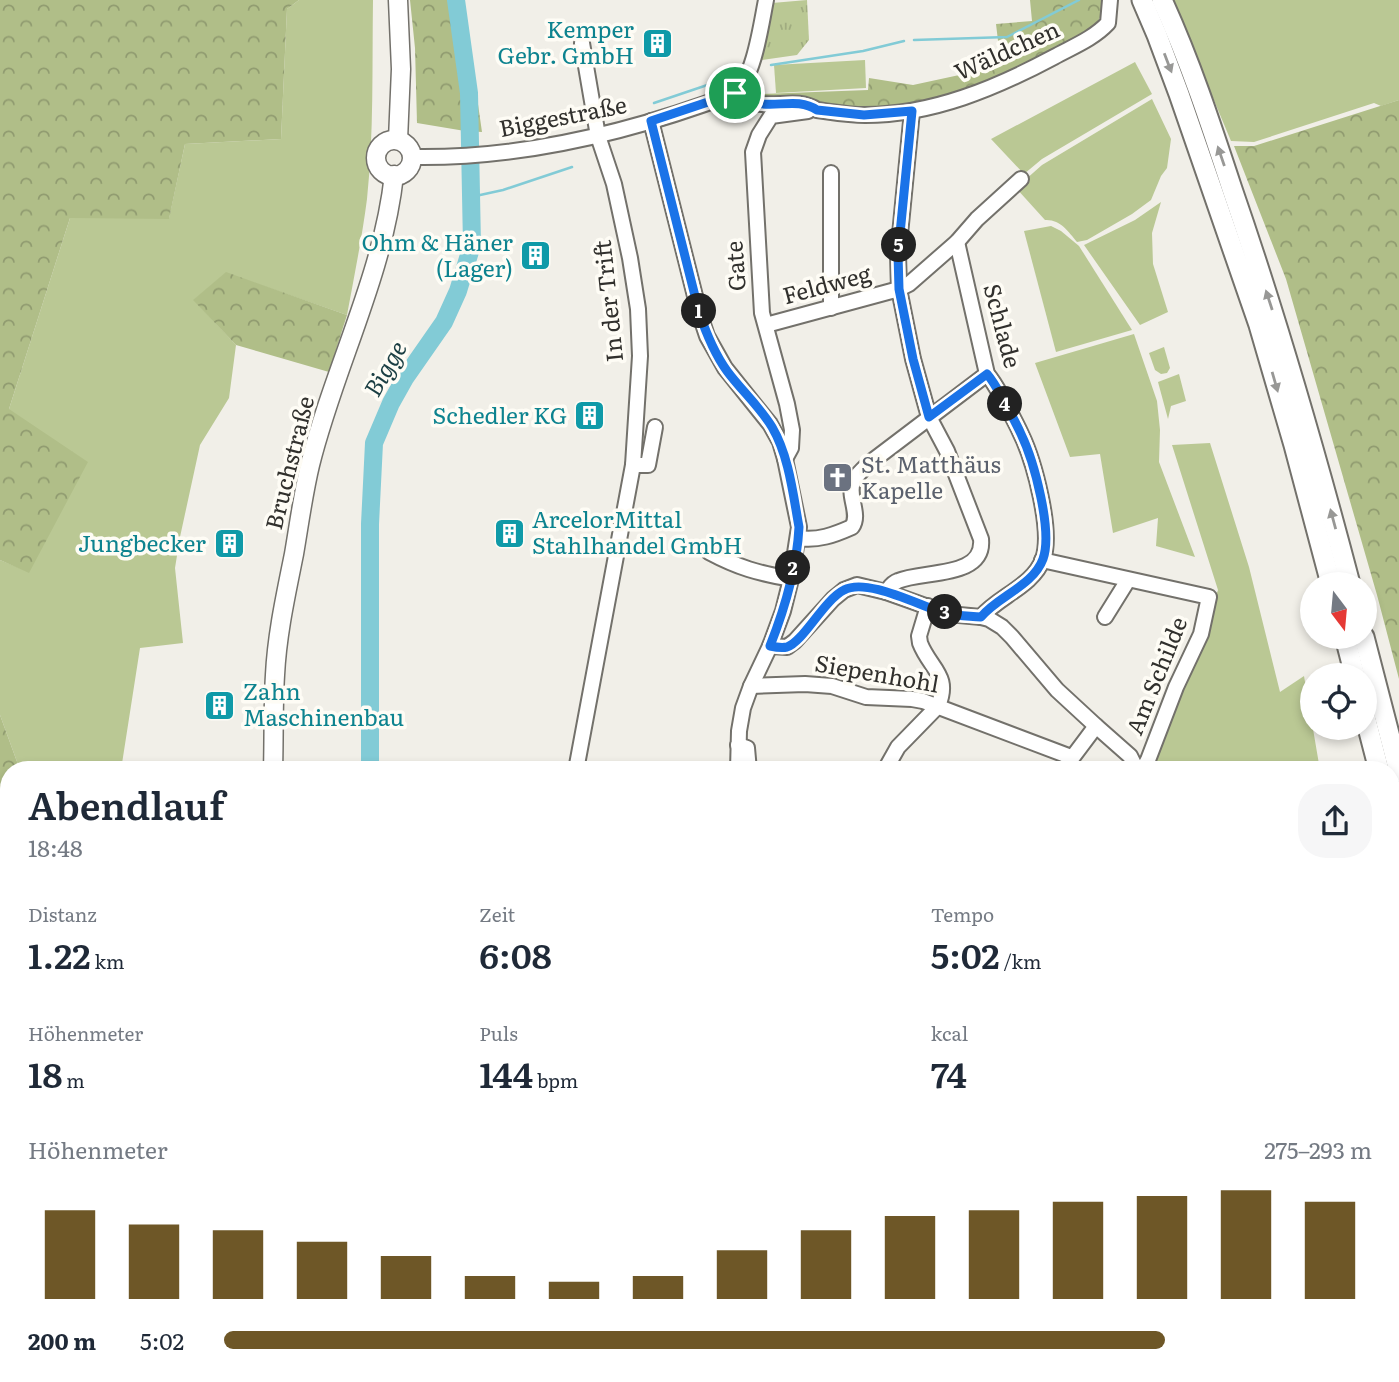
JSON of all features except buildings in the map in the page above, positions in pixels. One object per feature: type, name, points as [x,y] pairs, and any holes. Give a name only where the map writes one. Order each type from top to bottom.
[{"type":"highway","points":[[1142,0],[1276,321],[1313,444],[1347,572]]},
{"type":"highway","points":[[1162,0],[1202,99],[1259,326],[1328,572]]},
{"type":"highway","points":[[1367,649],[1396,761]]},
{"type":"highway","points":[[1371,740],[1377,761]]},
{"type":"main road","points":[[398,0],[401,58],[398,141]]},
{"type":"main road","points":[[389,141],[398,141],[408,147],[412,157],[407,170],[394,176],[380,169],[376,158],[380,146],[389,141]]},
{"type":"main road","name":"Bruchstraße","points":[[273,761],[275,673],[284,606],[311,465],[338,375],[379,256],[394,176]]},
{"type":"street","points":[[651,121],[735,93],[741,88],[746,81],[757,44],[766,0]]},
{"type":"street","name":"Wäldchen","points":[[735,93],[754,103],[799,103],[817,110],[864,115],[912,111],[993,88],[1095,35],[1108,23],[1110,1]]},
{"type":"street","name":"In der Trift","points":[[578,761],[633,466],[640,356],[638,309],[631,258],[614,184],[598,136],[582,43]]},
{"type":"street","name":"Gate","points":[[785,459],[791,448],[792,430],[788,404],[762,313],[753,152],[759,135],[771,116],[817,110]]},
{"type":"street","points":[[886,593],[893,584],[905,578],[945,572],[972,563],[982,545],[947,451],[929,417],[913,359],[899,289],[898,254],[912,111]]},
{"type":"street","name":"Biggestraße","points":[[412,157],[449,158],[494,154],[598,136],[651,121],[707,336],[725,368],[770,424],[780,442],[799,527],[783,611],[743,708],[738,761]]},
{"type":"street","points":[[831,173],[831,308]]},
{"type":"street","points":[[899,289],[909,284],[965,235],[976,219],[1021,178]]},
{"type":"street","name":"Schlade","points":[[957,242],[987,374],[996,386],[1029,454],[1047,541],[1042,560]]},
{"type":"street","name":"Feldweg","points":[[766,325],[899,289]]},
{"type":"street","points":[[798,538],[824,538],[852,527],[855,524],[851,493],[853,480],[867,465],[987,374]]},
{"type":"street","points":[[633,466],[648,465],[655,427]]},
{"type":"street","points":[[709,552],[754,572],[791,579]]},
{"type":"street","points":[[981,617],[986,610],[1033,574],[1042,560],[1128,580],[1105,617]]},
{"type":"street","name":"Am Schilde","points":[[1128,580],[1209,597],[1201,634],[1176,687],[1147,761]]},
{"type":"street","points":[[770,646],[787,647],[796,641],[821,611],[844,590],[857,585],[948,614],[989,619],[1012,637],[1057,690],[1133,761]]},
{"type":"street","points":[[890,761],[898,747],[938,706],[942,697],[943,684],[922,650],[919,636],[928,606]]},
{"type":"street","name":"Siepenhohl","points":[[751,685],[832,686],[866,697],[912,699],[938,706],[1072,757]]},
{"type":"street","points":[[1069,761],[1096,726]]},
{"type":"street","points":[[738,745],[747,748],[749,761]]},
{"type":"green space","points":[[0,0],[299,0],[287,9],[281,139],[185,144],[169,219],[70,218],[9,409],[88,462],[29,573],[0,560]]},
{"type":"green space","points":[[299,0],[373,0],[372,124],[367,199],[347,315],[226,273],[194,300],[236,345],[229,398],[200,445],[180,537],[175,568],[183,643],[140,648],[122,761],[17,761],[0,715],[0,560],[29,572],[9,409],[70,218],[169,218],[185,144],[281,139],[287,9]]},
{"type":"green space","points":[[410,0],[463,0],[482,132],[417,123],[415,48]]},
{"type":"green space","points":[[807,0],[809,40],[797,55],[762,60],[772,3]]},
{"type":"green space","points":[[1030,0],[1102,0],[1105,7],[1092,34],[997,86],[865,115],[759,102],[759,94],[868,90],[869,78],[913,85],[1001,66],[996,24],[1032,21]]},
{"type":"green space","points":[[1172,0],[1399,0],[1399,100],[1381,106],[1374,103],[1254,142],[1231,141]]},
{"type":"green space","points":[[865,60],[866,88],[776,93],[774,65]]},
{"type":"green space","points":[[1135,62],[1152,94],[1042,159],[1024,174],[991,139]]},
{"type":"green space","points":[[1152,99],[1171,139],[1167,168],[1151,200],[1132,214],[1087,240],[1077,242],[1059,224],[1045,220],[1016,188],[1042,165]]},
{"type":"green space","points":[[1399,100],[1399,679],[1377,595],[1377,572],[1370,572],[1286,279],[1234,146],[1254,146]]},
{"type":"green space","points":[[1161,202],[1152,233],[1153,264],[1168,312],[1140,325],[1084,245],[1135,220]]},
{"type":"green space","points":[[1051,226],[1079,246],[1132,330],[1056,352],[1024,231]]},
{"type":"green space","points":[[226,272],[347,315],[329,372],[236,345],[193,300]]},
{"type":"green space","points":[[1134,334],[1157,401],[1159,462],[1195,557],[1156,546],[1158,518],[1113,533],[1100,454],[1070,457],[1035,363]]},
{"type":"green space","points":[[1164,347],[1170,368],[1167,373],[1161,374],[1155,370],[1149,353]]},
{"type":"green space","points":[[1179,374],[1186,401],[1171,406],[1168,419],[1158,382]]},
{"type":"green space","points":[[1210,443],[1249,567],[1280,692],[1300,679],[1300,740],[1315,740],[1318,761],[1155,761],[1218,590],[1172,445]]},
{"type":"green space","points":[[0,715],[17,761],[0,761]]},
{"type":"waterway","name":"Bigge","points":[[370,761],[370,524],[374,443],[405,378],[444,322],[458,291],[472,245],[469,93],[456,0]]},
{"type":"waterway","points":[[914,40],[1007,37],[1079,0]]},
{"type":"waterway","points":[[771,65],[863,51],[904,41]]},
{"type":"waterway","points":[[654,103],[734,76]]},
{"type":"waterway","points":[[471,197],[503,190],[572,167]]},
{"type":"place","name":"Kemper Gebr. GmbH","points":[[657,43]]},
{"type":"place","name":"Ohm & Häner (Lager)","points":[[536,256]]},
{"type":"place","name":"Schedler KG","points":[[590,416]]},
{"type":"place","name":"St. Matthäus Kapelle","points":[[838,478]]},
{"type":"place","name":"ArcelorMittal Stahlhandel GmbH","points":[[509,533]]},
{"type":"place","name":"Jungbecker","points":[[229,544]]},
{"type":"place","name":"Zahn Maschinenbau","points":[[220,705]]},
{"type":"route","points":[[735,93],[754,103],[799,103],[817,110],[864,115],[912,111],[898,254],[899,289],[913,359],[929,417],[987,374],[996,386],[1029,454],[1045,525],[1047,541],[1042,560],[1033,574],[986,610],[981,617],[948,614],[857,585],[844,590],[833,599],[796,641],[787,647],[770,646],[791,579],[799,527],[785,459],[780,442],[770,424],[725,368],[707,336],[651,121],[735,93]]}]
